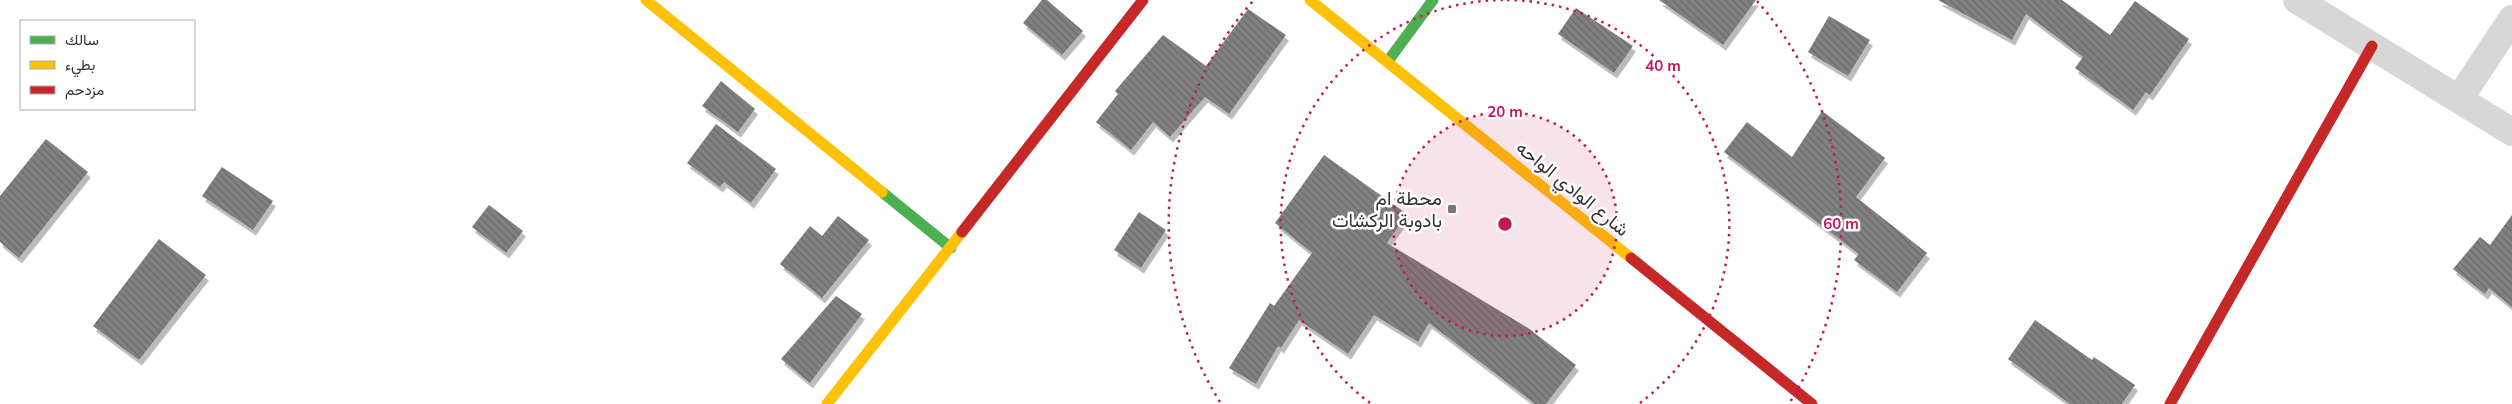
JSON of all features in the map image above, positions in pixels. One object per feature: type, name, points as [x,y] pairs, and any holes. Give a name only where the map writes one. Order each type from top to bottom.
[{"type":"street","points":[[646,0],[951,248]]},
{"type":"street","points":[[827,404],[951,248],[1143,0]]},
{"type":"street","name":"شارع الوادي الواحه","points":[[1310,0],[1812,404]]},
{"type":"street","points":[[1388,61],[1433,0]]},
{"type":"street","points":[[2297,0],[2512,132]]},
{"type":"street","points":[[2459,99],[2512,19]]},
{"type":"street","points":[[2170,404],[2372,46]]},
{"type":"building","points":[[1042,0],[1047,0],[1083,31],[1062,55],[1023,23]]},
{"type":"building","points":[[1659,0],[1756,0],[1723,45]]},
{"type":"building","points":[[1938,0],[2062,0],[2110,35],[2135,1],[2189,39],[2150,95],[2146,92],[2133,110],[2075,68],[2083,57],[2026,14],[2012,40]]},
{"type":"building","points":[[1576,8],[1633,46],[1614,73],[1558,34]]},
{"type":"building","points":[[1248,9],[1286,35],[1229,114],[1205,97],[1170,137],[1153,122],[1131,150],[1096,122],[1118,94],[1115,91],[1163,35],[1206,66]]},
{"type":"building","points":[[1829,16],[1870,40],[1848,76],[1808,52]]},
{"type":"building","points":[[721,81],[755,109],[738,132],[702,106]]},
{"type":"building","points":[[1822,111],[1885,158],[1856,197],[1927,253],[1897,292],[1854,260],[1859,254],[1724,152],[1747,122],[1792,157]]},
{"type":"building","points":[[716,124],[776,169],[751,203],[724,182],[720,187],[687,163]]},
{"type":"building","points":[[46,139],[88,172],[19,258],[0,242],[0,196]]},
{"type":"building","points":[[1324,155],[1407,214],[1387,243],[1528,328],[1576,365],[1546,404],[1535,404],[1429,323],[1418,342],[1374,315],[1348,354],[1299,320],[1281,348],[1278,346],[1256,384],[1229,368],[1270,303],[1274,306],[1312,253],[1275,223]]},
{"type":"building","points":[[222,167],[273,201],[253,230],[202,196]]},
{"type":"building","points":[[489,205],[523,231],[506,253],[472,227]]},
{"type":"building","points":[[1139,212],[1166,230],[1141,268],[1114,250]]},
{"type":"building","points":[[2512,215],[2512,307],[2489,288],[2485,294],[2453,269],[2480,237],[2490,245]]},
{"type":"building","points":[[838,216],[869,240],[822,298],[780,264],[810,226],[822,236]]},
{"type":"building","points":[[159,239],[206,275],[139,360],[93,326]]},
{"type":"building","points":[[836,296],[862,314],[810,383],[781,359]]},
{"type":"building","points":[[2035,320],[2092,360],[2094,357],[2135,385],[2122,404],[2070,404],[2008,359]]},
{"type":"traffic: fast","points":[[1388,61],[1433,0]]},
{"type":"traffic: fast","points":[[882,192],[951,248]]},
{"type":"traffic: slow","points":[[646,0],[882,192]]},
{"type":"traffic: slow","points":[[1310,0],[1631,258]]},
{"type":"traffic: slow","points":[[827,404],[962,232]]},
{"type":"traffic: jam","points":[[962,232],[1143,0]]},
{"type":"traffic: jam","points":[[2170,404],[2372,46]]},
{"type":"traffic: jam","points":[[1631,258],[1812,404]]},
{"type":"place","name":"محطة ام بادوبة الركشات","points":[[1452,209]]}]
